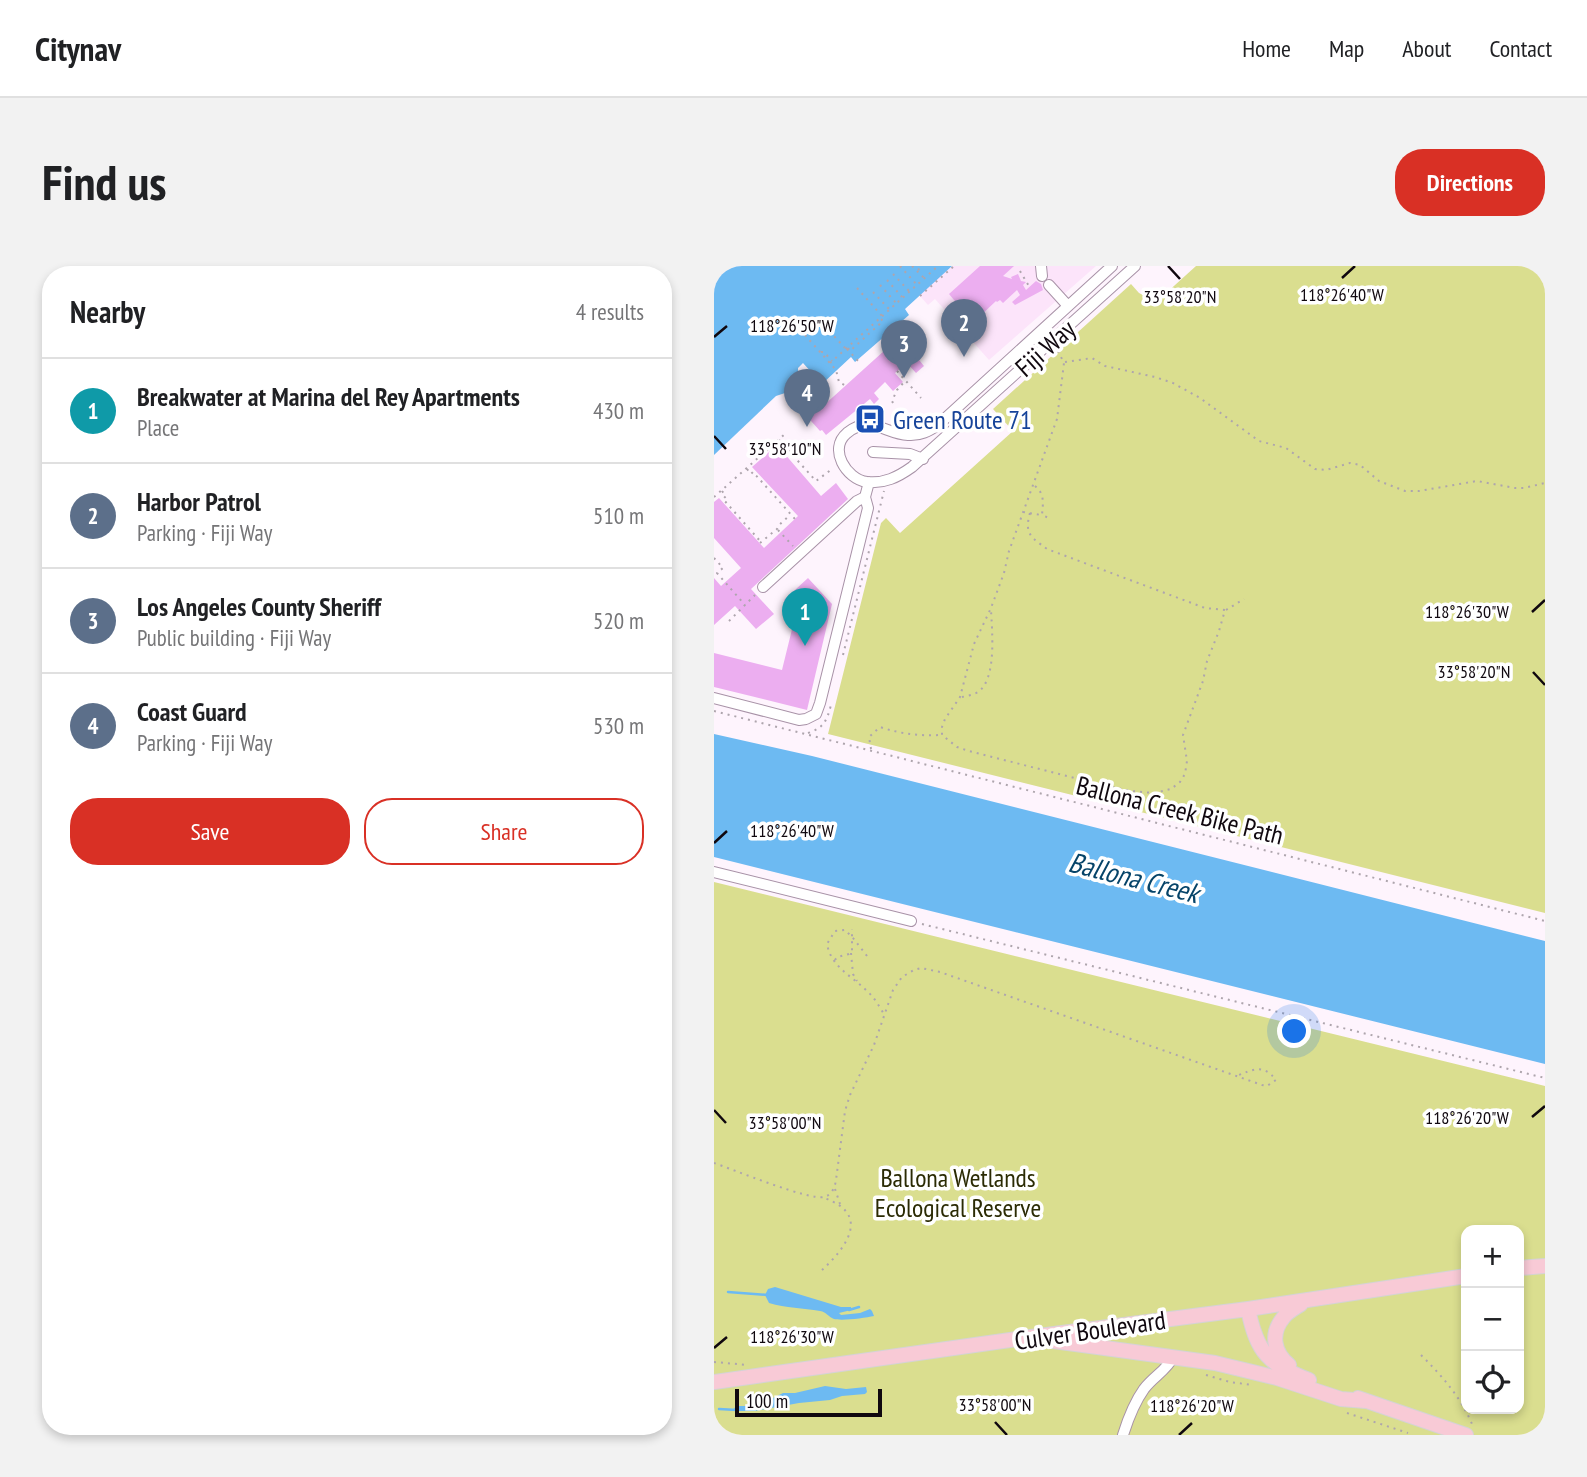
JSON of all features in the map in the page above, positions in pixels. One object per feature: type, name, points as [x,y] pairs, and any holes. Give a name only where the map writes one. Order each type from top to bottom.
[{"type":"main road","points":[[1524,1268],[1545,1266]]},
{"type":"main road","name":"Culver Boulevard","points":[[714,1382],[1305,1301],[1461,1277]]},
{"type":"main road","points":[[1305,1301],[1281,1320],[1275,1341],[1276,1350],[1283,1360],[1305,1378]]},
{"type":"main road","points":[[1248,1309],[1255,1336],[1275,1364],[1366,1401],[1469,1431]]},
{"type":"main road","points":[[1031,1337],[1215,1363],[1341,1398],[1366,1401]]},
{"type":"street","name":"Fiji Way","points":[[869,482],[887,481],[923,459],[1135,266]]},
{"type":"street","name":"Fiji Way","points":[[842,464],[840,444],[848,433],[863,426],[878,425],[898,434],[917,435],[938,425],[1068,306],[1104,269]]},
{"type":"street","points":[[1104,269],[1114,285]]},
{"type":"street","points":[[1044,276],[1068,306]]},
{"type":"street","points":[[1041,331],[1051,343]]},
{"type":"street","points":[[873,452],[910,454],[923,459]]},
{"type":"street","points":[[714,698],[799,720],[816,714],[868,508],[865,497],[869,482],[854,477],[842,464]]},
{"type":"street","points":[[763,587],[857,501],[865,497]]},
{"type":"street","points":[[714,872],[911,921]]},
{"type":"street","points":[[1123,1435],[1143,1390],[1168,1368],[1174,1356]]},
{"type":"path","points":[[900,266],[917,285]]},
{"type":"path","points":[[912,266],[924,278]]},
{"type":"path","points":[[917,271],[922,266]]},
{"type":"path","points":[[848,349],[938,266]]},
{"type":"path","points":[[920,296],[954,266]]},
{"type":"path","points":[[1020,271],[1030,288]]},
{"type":"path","points":[[893,274],[909,292]]},
{"type":"path","points":[[887,280],[903,298]]},
{"type":"path","points":[[880,285],[896,303]]},
{"type":"path","points":[[831,362],[883,321],[857,288]]},
{"type":"path","points":[[873,292],[890,309]]},
{"type":"path","points":[[820,321],[860,364]]},
{"type":"path","points":[[805,335],[831,362]]},
{"type":"path","points":[[942,735],[945,719],[961,697],[974,644],[1004,573],[1009,551],[1057,419],[1064,363],[1051,343]]},
{"type":"path","points":[[820,352],[824,352],[836,370],[839,382],[846,386]]},
{"type":"path","points":[[1064,363],[1092,358],[1105,366],[1173,383],[1200,398],[1259,442],[1286,449],[1315,469],[1326,470],[1350,463],[1360,465],[1379,481],[1405,491],[1477,481],[1515,488],[1545,483]]},
{"type":"path","points":[[897,371],[920,398]]},
{"type":"path","points":[[791,395],[806,380]]},
{"type":"path","points":[[893,403],[897,390],[905,381]]},
{"type":"path","points":[[803,384],[814,388]]},
{"type":"path","points":[[862,406],[870,414]]},
{"type":"path","points":[[714,497],[785,434]]},
{"type":"path","points":[[778,439],[816,481],[842,464]]},
{"type":"path","points":[[746,468],[794,519]]},
{"type":"path","points":[[1034,485],[1044,498],[1042,515]]},
{"type":"path","points":[[722,490],[726,496],[723,499],[761,542],[791,515]]},
{"type":"path","points":[[1023,512],[1051,519]]},
{"type":"path","points":[[1030,513],[1027,525],[1029,533],[1047,549],[1205,608],[1225,610],[1244,599]]},
{"type":"path","points":[[777,529],[799,554]]},
{"type":"path","points":[[714,558],[723,568],[717,573],[746,606]]},
{"type":"path","points":[[729,621],[763,587]]},
{"type":"path","points":[[961,697],[976,694],[985,685],[988,677],[992,646],[991,608]]},
{"type":"path","points":[[872,750],[869,737],[880,727],[911,735],[942,735],[957,747],[969,751],[1098,784],[1154,793],[1171,789],[1185,774],[1183,735],[1225,610]]},
{"type":"path","name":"Ballona Creek Bike Path","points":[[714,711],[1545,921]]},
{"type":"path","points":[[911,921],[1545,1078]]},
{"type":"path","points":[[852,929],[852,964],[857,982]]},
{"type":"path","points":[[867,956],[845,930],[835,931],[827,944],[834,961],[869,993],[884,1015]]},
{"type":"path","points":[[834,961],[852,951]]},
{"type":"path","points":[[840,1205],[835,1187],[845,1111],[850,1095],[874,1045],[893,990],[902,977],[914,970],[929,969],[1236,1076],[1262,1085],[1267,1086],[1276,1080],[1264,1069],[1236,1076]]},
{"type":"path","points":[[714,1163],[806,1195],[823,1197],[846,1210],[851,1227],[849,1236],[840,1252],[822,1270]]},
{"type":"path","points":[[823,1197],[835,1187]]},
{"type":"path","points":[[1421,1354],[1444,1377],[1466,1410],[1469,1431]]},
{"type":"path","points":[[714,1362],[747,1364],[760,1376]]},
{"type":"path","points":[[1204,1374],[1257,1386]]},
{"type":"path","points":[[1345,1412],[1408,1433]]},
{"type":"shaded area","points":[[952,266],[1096,266],[989,360],[935,299],[928,305],[919,295]]},
{"type":"green space","points":[[1196,266],[1545,266],[1545,913],[828,734],[881,523],[886,518],[900,533],[1013,431],[993,409],[1131,284],[1145,296],[1159,289],[1164,295]]},
{"type":"green space","name":"Ballona Wetlands Ecological Reserve","points":[[714,882],[1545,1086],[1545,1435],[714,1435]]},
{"type":"water","points":[[714,266],[952,266],[905,309],[909,315],[855,362],[851,357],[822,384],[803,363],[798,368],[794,385],[714,463]]},
{"type":"water","name":"Ballona Creek","points":[[714,734],[812,756],[1545,941],[1545,1064],[714,857]]},
{"type":"water","points":[[775,1287],[841,1307],[851,1307],[851,1310],[839,1313],[841,1315],[870,1309],[874,1316],[838,1320],[822,1312],[769,1303],[765,1295],[768,1289]]},
{"type":"water","points":[[825,1386],[846,1389],[866,1387],[867,1392],[755,1411],[733,1410],[736,1406],[751,1406],[783,1393]]},
{"type":"pier","points":[[788,392],[790,394],[714,466],[714,455],[776,396]]},
{"type":"building","points":[[980,266],[1014,266],[1003,276],[1012,279],[1011,277],[1018,274],[1021,281],[1026,282],[1023,285],[1026,290],[1036,281],[1041,284],[1043,290],[1015,305],[1012,302],[1020,295],[1017,290],[1003,303],[996,301],[978,318],[966,306],[959,306],[949,294]]},
{"type":"building","points":[[912,334],[923,344],[924,347],[915,355],[924,366],[916,373],[907,363],[895,373],[903,382],[893,391],[885,382],[874,393],[879,399],[874,404],[870,399],[826,435],[803,412],[814,402],[819,407],[823,406],[885,350],[889,354]]},
{"type":"building","points":[[777,445],[821,496],[836,483],[848,499],[751,589],[774,614],[756,629],[735,606],[714,625],[714,578],[721,586],[741,568],[714,538],[714,502],[719,498],[764,548],[798,516],[752,467]]},
{"type":"building","points":[[808,578],[832,604],[807,710],[714,687],[714,653],[782,670],[796,613],[784,600]]},
{"type":"waterway","points":[[728,1292],[768,1295]]},
{"type":"waterway","points":[[849,1310],[859,1307]]},
{"type":"waterway","points":[[719,1409],[737,1410]]},
{"type":"place","name":"Harbor Patrol","points":[[964,357]]},
{"type":"place","name":"Los Angeles County Sheriff","points":[[904,378]]},
{"type":"place","name":"Green Route 71","points":[[870,419]]},
{"type":"place","name":"Coast Guard","points":[[807,427]]},
{"type":"place","name":"Breakwater at Marina del Rey Apartments","points":[[805,646]]}]
